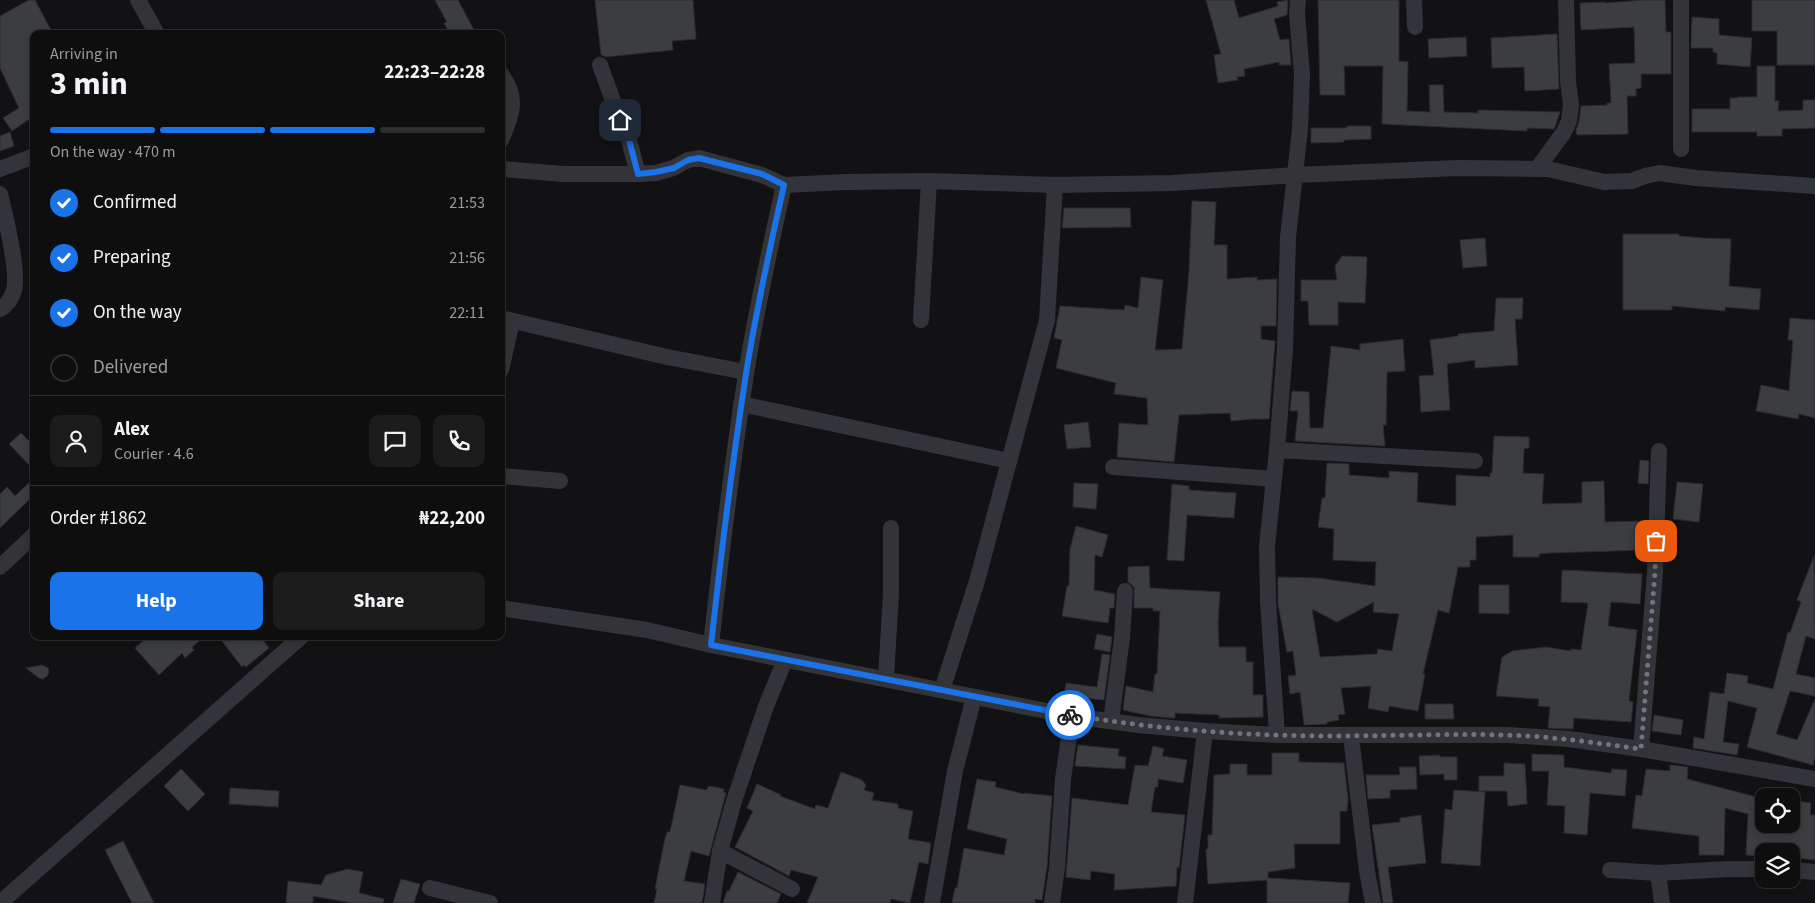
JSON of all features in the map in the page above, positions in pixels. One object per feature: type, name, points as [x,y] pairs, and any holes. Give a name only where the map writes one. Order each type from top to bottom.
[{"type":"street","points":[[138,0],[155,30]]},
{"type":"street","points":[[1277,735],[1268,602],[1267,546],[1285,349],[1288,237],[1300,129],[1302,75],[1297,21],[1298,0]]},
{"type":"street","points":[[1414,0],[1415,27]]},
{"type":"street","points":[[1537,168],[1564,132],[1569,121],[1571,105],[1568,81],[1566,0]]},
{"type":"street","points":[[1681,0],[1681,149]]},
{"type":"street","points":[[600,65],[620,120],[628,136],[638,174]]},
{"type":"street","points":[[505,79],[512,96],[513,108],[505,129]]},
{"type":"street","points":[[0,169],[30,158]]},
{"type":"street","points":[[505,169],[564,174],[638,174],[674,168],[688,160],[699,158],[762,174],[784,185],[929,181],[1056,184],[1173,183],[1296,174],[1459,168],[1537,168],[1574,174],[1604,182],[1632,181],[1645,176],[1659,174],[1815,186]]},
{"type":"street","points":[[921,320],[929,181]]},
{"type":"street","points":[[942,690],[977,582],[1047,320],[1056,184]]},
{"type":"street","points":[[711,645],[726,516],[746,372],[784,185]]},
{"type":"street","points":[[0,194],[12,258],[15,289],[10,299],[0,308]]},
{"type":"street","points":[[506,319],[667,357],[746,372]]},
{"type":"street","points":[[742,404],[1009,461]]},
{"type":"street","points":[[1277,450],[1475,461]]},
{"type":"street","points":[[1641,749],[1655,572],[1659,451]]},
{"type":"street","points":[[1112,467],[1274,478]]},
{"type":"street","points":[[505,476],[560,481]]},
{"type":"street","points":[[886,678],[891,593],[891,528]]},
{"type":"street","points":[[0,566],[30,539]]},
{"type":"street","points":[[1111,721],[1122,638],[1125,591]]},
{"type":"street","points":[[505,609],[647,630],[785,660],[886,678],[1072,716],[1204,731],[1277,735],[1508,735],[1569,739],[1814,777]]},
{"type":"street","points":[[0,902],[297,640]]},
{"type":"street","points":[[712,903],[720,851],[734,800],[766,706],[785,660]]},
{"type":"street","points":[[932,903],[955,772],[974,697]]},
{"type":"street","points":[[1052,903],[1063,779],[1072,716]]},
{"type":"street","points":[[1185,903],[1204,731]]},
{"type":"street","points":[[1351,736],[1367,871],[1373,903]]},
{"type":"street","points":[[720,851],[792,889]]},
{"type":"street","points":[[1610,870],[1658,873],[1755,869]]},
{"type":"street","points":[[1800,871],[1815,872]]},
{"type":"street","points":[[1658,873],[1662,903]]},
{"type":"street","points":[[430,888],[490,903]]},
{"type":"building","points":[[29,0],[35,0],[51,30],[30,30],[30,119],[12,131],[3,118],[19,108],[0,68],[0,16]]},
{"type":"building","points":[[435,0],[458,0],[474,30],[448,30],[444,23],[447,22]]},
{"type":"building","points":[[595,0],[693,0],[696,39],[672,41],[673,50],[606,57],[601,55]]},
{"type":"building","points":[[1206,0],[1234,0],[1239,18],[1278,6],[1277,2],[1288,0],[1287,15],[1274,19],[1280,40],[1289,39],[1291,65],[1279,65],[1279,62],[1244,69],[1245,76],[1237,77],[1238,80],[1218,83],[1214,55],[1221,54]]},
{"type":"building","points":[[1318,0],[1399,0],[1399,61],[1408,62],[1407,111],[1430,112],[1429,85],[1443,85],[1444,112],[1478,113],[1478,110],[1560,112],[1554,129],[1527,128],[1527,131],[1382,124],[1383,66],[1344,66],[1345,95],[1320,95]]},
{"type":"building","points":[[1665,0],[1666,32],[1671,32],[1671,74],[1641,74],[1641,88],[1636,89],[1636,96],[1627,96],[1628,134],[1577,135],[1576,130],[1581,106],[1607,105],[1607,103],[1611,103],[1609,64],[1635,63],[1634,27],[1581,30],[1580,3]]},
{"type":"building","points":[[1752,0],[1815,0],[1815,65],[1777,65],[1777,31],[1752,31]]},
{"type":"building","points":[[1692,17],[1719,19],[1719,35],[1752,38],[1750,67],[1717,64],[1717,53],[1713,52],[1713,48],[1691,48]]},
{"type":"building","points":[[1557,34],[1559,89],[1525,91],[1524,67],[1492,68],[1491,38]]},
{"type":"building","points":[[1466,37],[1467,56],[1429,58],[1428,39]]},
{"type":"building","points":[[1757,66],[1775,66],[1775,101],[1779,101],[1778,111],[1803,110],[1803,100],[1815,100],[1815,128],[1782,129],[1782,136],[1757,136],[1757,132],[1692,132],[1692,109],[1730,109],[1730,98],[1757,97]]},
{"type":"building","points":[[1347,126],[1371,126],[1371,139],[1311,143],[1311,128],[1347,128]]},
{"type":"building","points":[[10,132],[14,146],[0,151],[0,136]]},
{"type":"building","points":[[1192,201],[1216,202],[1214,245],[1227,245],[1227,279],[1257,277],[1257,280],[1277,279],[1276,326],[1261,326],[1261,339],[1275,341],[1269,419],[1231,421],[1230,413],[1179,415],[1174,462],[1117,457],[1119,423],[1148,425],[1147,398],[1114,394],[1116,383],[1056,368],[1062,340],[1054,338],[1060,306],[1124,310],[1125,305],[1138,308],[1141,277],[1163,280],[1155,350],[1182,349],[1189,272]]},
{"type":"building","points":[[1064,208],[1130,208],[1131,227],[1062,228]]},
{"type":"building","points":[[1623,234],[1679,234],[1679,236],[1731,239],[1729,286],[1761,289],[1759,310],[1725,307],[1725,311],[1672,306],[1672,310],[1623,310]]},
{"type":"building","points":[[1485,238],[1487,266],[1463,268],[1460,240]]},
{"type":"building","points":[[1342,256],[1367,257],[1365,303],[1338,302],[1338,325],[1309,325],[1308,301],[1301,301],[1301,280],[1337,280],[1335,266]]},
{"type":"building","points":[[1496,298],[1523,298],[1522,319],[1515,319],[1518,365],[1475,368],[1475,360],[1447,364],[1450,410],[1421,412],[1419,376],[1434,375],[1430,340],[1458,336],[1458,334],[1494,331]]},
{"type":"building","points":[[1790,318],[1815,320],[1815,418],[1799,414],[1798,419],[1756,411],[1761,385],[1789,391],[1793,340],[1788,340]]},
{"type":"building","points":[[1403,339],[1405,371],[1387,372],[1386,425],[1383,425],[1385,446],[1295,441],[1298,411],[1290,411],[1292,391],[1309,392],[1310,428],[1323,428],[1331,346],[1360,350],[1360,344]]},
{"type":"building","points":[[1088,422],[1091,447],[1067,449],[1064,425]]},
{"type":"building","points":[[21,433],[30,442],[30,466],[9,444]]},
{"type":"building","points":[[1494,436],[1529,437],[1529,448],[1524,449],[1523,473],[1544,474],[1542,504],[1582,503],[1582,482],[1604,481],[1605,522],[1644,521],[1645,550],[1549,553],[1539,554],[1539,557],[1513,557],[1513,535],[1476,537],[1476,560],[1470,560],[1470,567],[1458,567],[1449,613],[1438,610],[1423,674],[1425,674],[1418,711],[1389,706],[1388,712],[1368,708],[1371,686],[1341,688],[1345,714],[1338,715],[1339,720],[1327,722],[1327,724],[1304,725],[1300,692],[1290,694],[1288,676],[1296,675],[1293,651],[1287,652],[1278,604],[1278,577],[1318,578],[1375,586],[1376,562],[1333,560],[1334,529],[1318,527],[1322,498],[1325,498],[1327,463],[1349,464],[1349,475],[1389,478],[1389,471],[1418,473],[1417,502],[1456,506],[1456,475],[1490,477],[1490,473],[1492,473]],"holes":[[[1374,602],[1373,612],[1399,614],[1392,651],[1378,649],[1377,654],[1320,657],[1312,609],[1337,622]]]},
{"type":"building","points":[[1640,460],[1649,461],[1648,484],[1638,483]]},
{"type":"building","points":[[30,482],[30,499],[0,528],[0,494],[7,487],[15,496]]},
{"type":"building","points":[[1677,482],[1703,484],[1699,522],[1673,519]]},
{"type":"building","points":[[1074,483],[1098,484],[1096,509],[1073,507]]},
{"type":"building","points":[[1172,484],[1189,486],[1189,490],[1236,493],[1234,518],[1187,515],[1184,561],[1167,560]]},
{"type":"building","points":[[1076,526],[1108,535],[1102,557],[1095,555],[1094,590],[1115,594],[1114,608],[1110,608],[1108,623],[1062,616],[1067,586],[1069,586],[1070,549]]},
{"type":"building","points":[[1814,556],[1815,639],[1806,636],[1796,674],[1815,678],[1815,696],[1790,691],[1776,734],[1797,740],[1815,699],[1815,756],[1813,765],[1747,747],[1757,708],[1728,701],[1723,742],[1739,744],[1737,755],[1693,748],[1694,737],[1704,739],[1710,692],[1724,694],[1727,673],[1748,676],[1747,683],[1773,689],[1788,632],[1790,633],[1801,602],[1797,600]]},
{"type":"building","points":[[1149,566],[1150,588],[1220,592],[1219,647],[1246,647],[1246,662],[1253,662],[1253,695],[1263,695],[1263,717],[1219,718],[1219,715],[1175,713],[1175,718],[1171,718],[1123,710],[1126,686],[1153,692],[1155,674],[1157,674],[1160,611],[1153,611],[1153,608],[1134,608],[1134,587],[1128,582],[1128,567]]},
{"type":"building","points":[[1562,570],[1642,574],[1640,604],[1611,602],[1608,626],[1637,630],[1629,701],[1633,702],[1631,722],[1574,718],[1573,729],[1548,728],[1550,707],[1538,706],[1539,699],[1496,696],[1502,657],[1512,651],[1546,647],[1571,651],[1571,649],[1581,650],[1588,603],[1561,602]]},
{"type":"building","points":[[1479,585],[1509,585],[1509,614],[1479,613]]},
{"type":"building","points":[[1097,634],[1112,637],[1110,652],[1094,649]]},
{"type":"building","points":[[144,640],[200,640],[192,647],[194,650],[185,658],[182,653],[159,675],[135,648]]},
{"type":"building","points":[[221,640],[263,640],[269,648],[246,667],[244,665],[242,667]]},
{"type":"building","points":[[1102,654],[1110,655],[1104,700],[1064,696],[1066,683],[1097,687]]},
{"type":"building","points":[[42,665],[48,668],[49,672],[43,679],[26,668]]},
{"type":"building","points":[[1425,704],[1453,704],[1454,719],[1425,719]]},
{"type":"building","points":[[1654,715],[1683,720],[1681,735],[1652,731]]},
{"type":"building","points":[[1078,745],[1119,749],[1118,756],[1126,757],[1125,769],[1075,766]]},
{"type":"building","points":[[1153,746],[1164,749],[1162,756],[1187,760],[1183,783],[1158,779],[1158,787],[1155,787],[1151,812],[1185,815],[1176,886],[1114,890],[1115,874],[1091,871],[1090,880],[1066,877],[1072,798],[1128,805],[1135,765],[1148,766]]},
{"type":"building","points":[[1272,753],[1299,753],[1299,762],[1344,763],[1348,799],[1347,811],[1340,811],[1340,844],[1294,844],[1295,868],[1268,872],[1268,878],[1350,883],[1348,903],[1267,903],[1267,880],[1208,884],[1206,849],[1208,849],[1208,835],[1212,835],[1214,775],[1230,774],[1230,764],[1247,764],[1247,775],[1272,775]]},
{"type":"building","points":[[1532,754],[1564,755],[1564,767],[1611,773],[1612,769],[1627,770],[1625,796],[1590,793],[1587,835],[1564,833],[1565,806],[1547,805],[1549,771],[1532,771]]},
{"type":"building","points":[[1440,755],[1440,757],[1457,757],[1457,780],[1444,780],[1444,774],[1420,775],[1419,756]]},
{"type":"building","points":[[1504,763],[1525,764],[1527,804],[1508,806],[1507,791],[1479,791],[1479,776],[1504,776]]},
{"type":"building","points":[[1670,765],[1688,767],[1687,779],[1755,797],[1755,833],[1800,833],[1800,801],[1811,803],[1810,815],[1815,815],[1815,860],[1800,858],[1800,843],[1755,843],[1755,856],[1746,855],[1748,814],[1725,808],[1724,855],[1699,855],[1699,836],[1632,828],[1636,795],[1642,796],[1646,769],[1670,771]]},
{"type":"building","points":[[1399,767],[1416,767],[1417,789],[1390,790],[1390,798],[1368,799],[1366,775],[1400,775]]},
{"type":"building","points":[[181,769],[205,794],[188,811],[164,786]]},
{"type":"building","points":[[841,772],[862,780],[866,785],[864,790],[874,793],[872,800],[898,804],[898,808],[913,811],[908,839],[931,843],[928,864],[919,862],[910,903],[891,899],[890,903],[807,903],[818,877],[791,870],[789,876],[735,847],[753,811],[747,808],[757,784],[780,796],[815,809],[816,805],[828,808]]},
{"type":"building","points":[[977,779],[996,782],[995,787],[1024,794],[1052,796],[1047,867],[1042,900],[1035,899],[1035,903],[952,903],[955,888],[957,888],[964,848],[1004,855],[1007,839],[967,829]]},
{"type":"building","points":[[680,785],[706,790],[709,786],[724,789],[723,792],[726,793],[709,856],[691,851],[684,881],[705,884],[702,903],[654,903],[664,843],[667,832],[670,832]]},
{"type":"building","points":[[230,788],[279,791],[278,807],[229,804]]},
{"type":"building","points":[[1454,790],[1485,792],[1480,866],[1441,863],[1445,809],[1452,810]]},
{"type":"building","points":[[1421,815],[1426,863],[1388,867],[1393,903],[1383,903],[1372,825],[1400,822],[1400,818]]},
{"type":"building","points":[[123,841],[154,903],[132,903],[105,850]]},
{"type":"building","points":[[348,869],[363,872],[359,893],[384,899],[383,903],[352,903],[313,896],[313,903],[286,903],[288,881],[321,885],[326,875]]},
{"type":"building","points":[[738,872],[781,894],[777,903],[723,903],[727,891],[729,891]]},
{"type":"building","points":[[401,879],[420,884],[414,903],[393,903]]},
{"type":"way so far","points":[[1070,715],[1138,725],[1204,731],[1277,735],[1351,736],[1508,735],[1569,739],[1641,749],[1656,541]]},
{"type":"route","points":[[620,120],[628,136],[638,174],[674,168],[688,160],[699,158],[762,174],[784,185],[746,372],[726,516],[711,645],[1070,715]]}]
